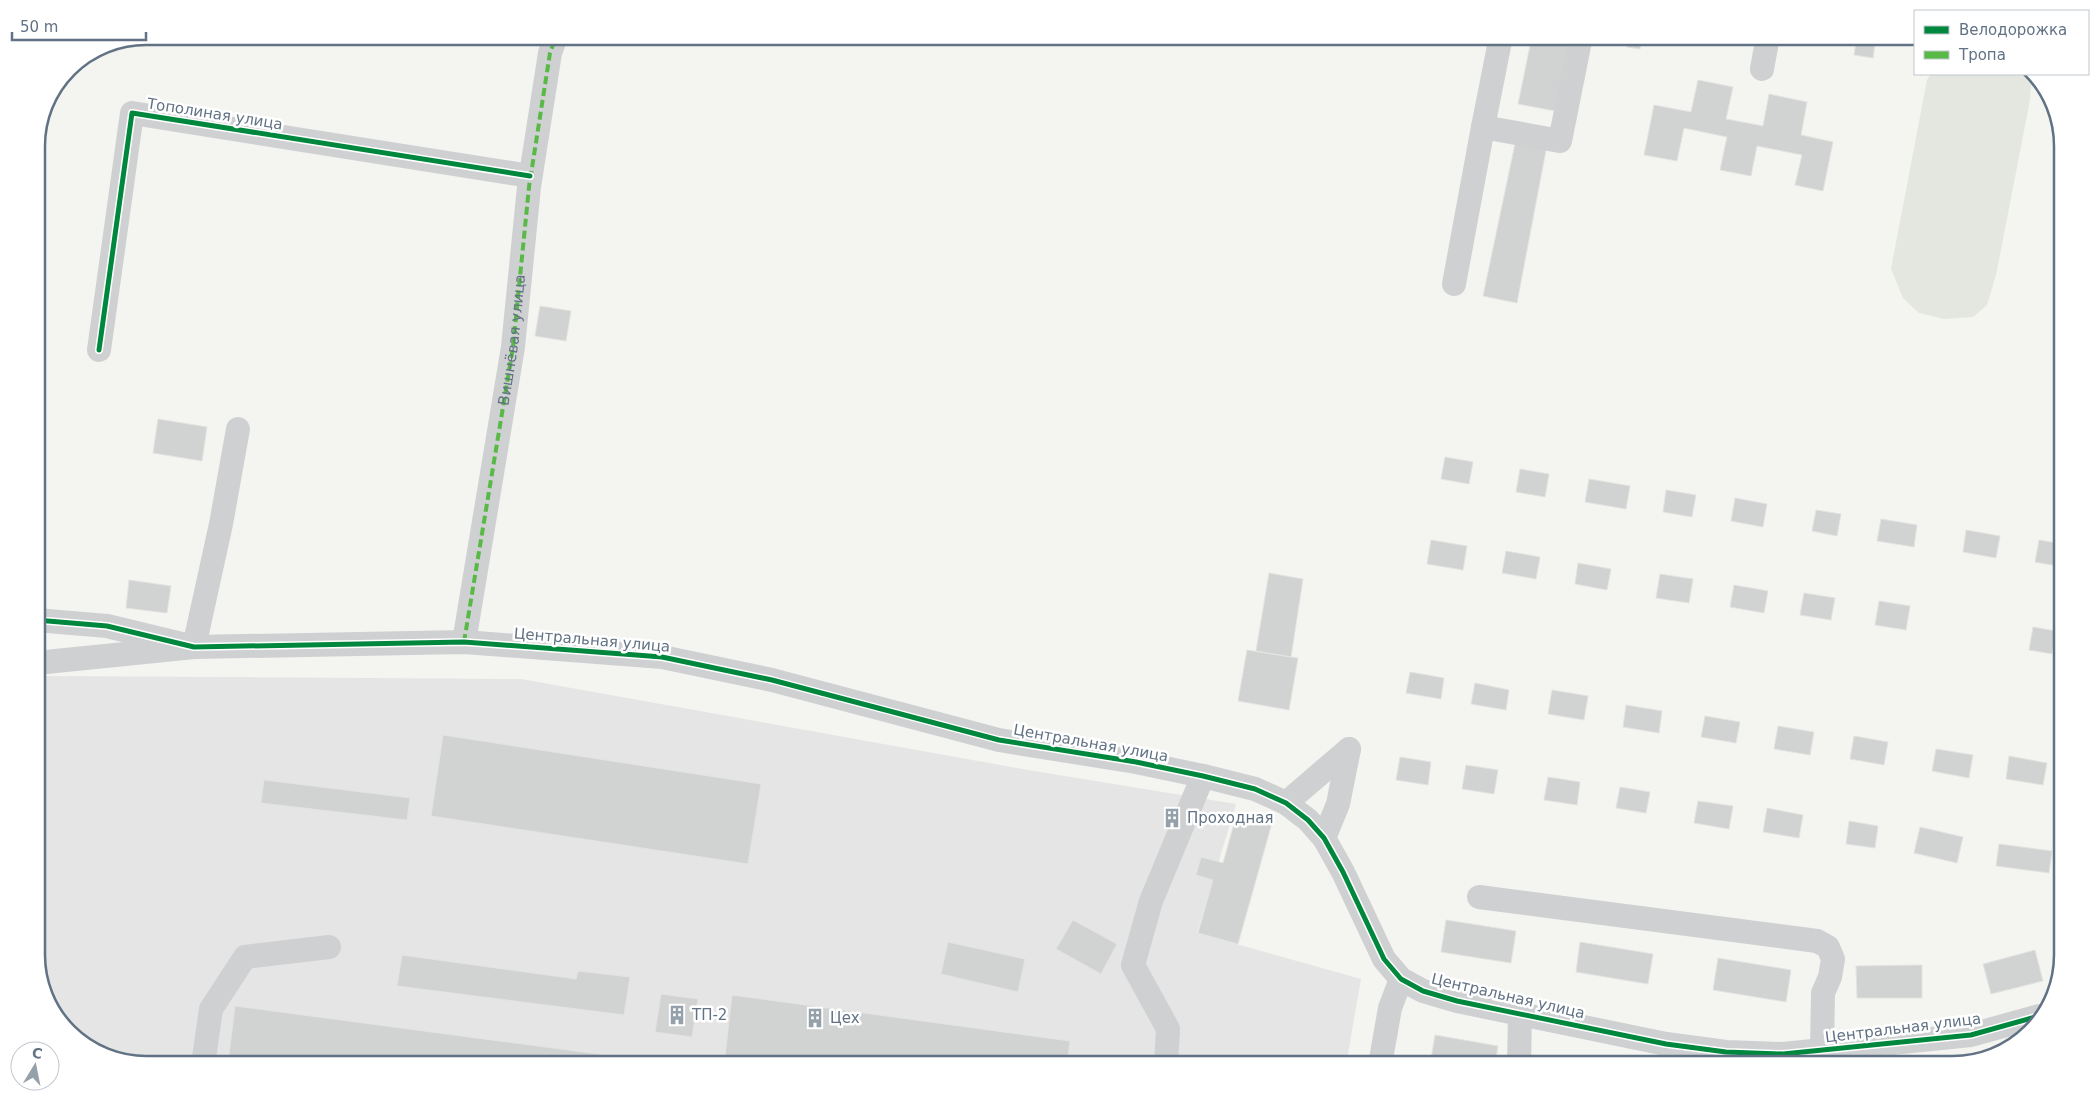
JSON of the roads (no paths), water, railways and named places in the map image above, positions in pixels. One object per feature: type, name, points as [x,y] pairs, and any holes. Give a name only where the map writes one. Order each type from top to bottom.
[{"type":"street","name":"Вишнёвая улица","points":[[464,642],[513,347],[530,176],[553,45]]},
{"type":"street","points":[[1454,284],[1498,45]]},
{"type":"street","points":[[1483,127],[1560,141],[1579,45]]},
{"type":"street","points":[[1762,70],[1766,45]]},
{"type":"street","name":"Тополиная улица","points":[[98,350],[132,113],[530,176]]},
{"type":"street","points":[[45,662],[194,646],[221,524],[238,429]]},
{"type":"street","name":"Центральная улица","points":[[45,621],[107,626],[194,646],[464,642],[662,657],[772,680],[999,740],[1203,776],[1255,789],[1286,803],[1308,820],[1324,838],[1384,959],[1401,979],[1424,991],[1457,1001],[1666,1044],[1726,1052],[1783,1054],[1971,1035],[2032,1018]]},
{"type":"street","points":[[1286,803],[1349,749],[1338,804],[1324,838]]},
{"type":"street","points":[[1166,1056],[1168,1029],[1132,965],[1151,901],[1203,776]]},
{"type":"street","points":[[1479,897],[1817,941],[1828,947],[1833,959],[1830,977],[1823,993],[1822,1050]]},
{"type":"street","points":[[204,1056],[211,1009],[245,957],[329,947]]},
{"type":"street","points":[[1382,1056],[1390,1008],[1401,979]]},
{"type":"street","points":[[1519,1056],[1520,1014]]},
{"type":"place","name":"Проходная","points":[[1172,818]]},
{"type":"place","name":"ТП-2","points":[[677,1015]]},
{"type":"place","name":"Цех","points":[[815,1018]]}]
